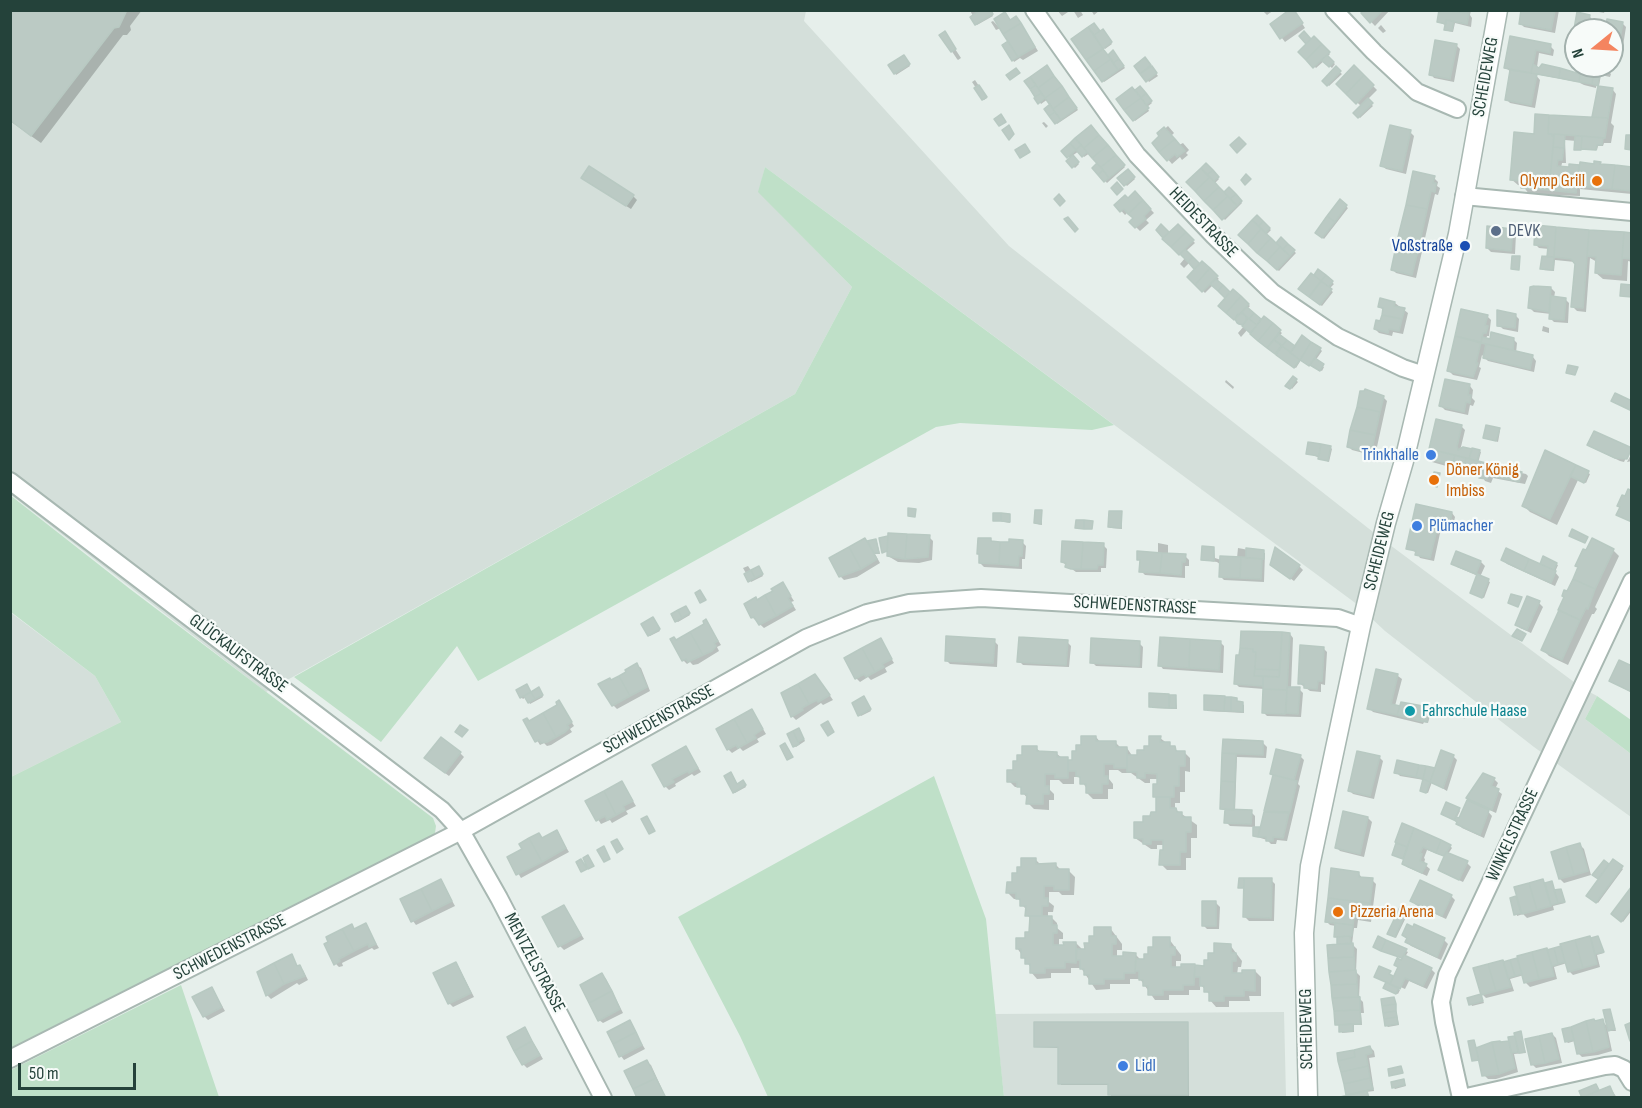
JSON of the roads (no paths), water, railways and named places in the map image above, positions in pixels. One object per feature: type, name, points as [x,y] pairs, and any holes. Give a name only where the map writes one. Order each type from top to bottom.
[{"type":"street","name":"HEIDESTRASSE","points":[[1034,10],[1137,155],[1214,236],[1272,292],[1338,337],[1403,368],[1424,375]]},
{"type":"street","points":[[1335,10],[1374,52],[1417,92],[1457,109]]},
{"type":"street","name":"SCHEIDEWEG","points":[[1308,1098],[1304,933],[1310,866],[1361,626],[1404,461],[1458,234],[1498,10]]},
{"type":"street","points":[[1464,196],[1632,212]]},
{"type":"street","name":"GLÜCKAUFSTRASSE","points":[[10,481],[442,810],[462,831]]},
{"type":"street","name":"WINKELSTRASSE","points":[[1461,1098],[1441,1002],[1447,975],[1632,581]]},
{"type":"street","name":"SCHWEDENSTRASSE","points":[[10,1059],[462,831],[806,638],[850,619],[886,608],[928,601],[981,598],[1338,618],[1361,626]]},
{"type":"street","name":"MENTZELSTRASSE","points":[[462,831],[603,1098]]},
{"type":"street","points":[[1461,1098],[1615,1065],[1624,1069],[1632,1082]]},
{"type":"place","name":"Olymp Grill","points":[[1597,181]]},
{"type":"place","name":"DEVK","points":[[1496,231]]},
{"type":"place","name":"Voßstraße","points":[[1465,246]]},
{"type":"place","name":"Trinkhalle","points":[[1431,455]]},
{"type":"place","name":"Döner König Imbiss","points":[[1434,480]]},
{"type":"place","name":"Plümacher","points":[[1417,526]]},
{"type":"place","name":"Fahrschule Haase","points":[[1410,711]]},
{"type":"place","name":"Pizzeria Arena","points":[[1338,912]]},
{"type":"place","name":"Lidl","points":[[1123,1066]]}]
